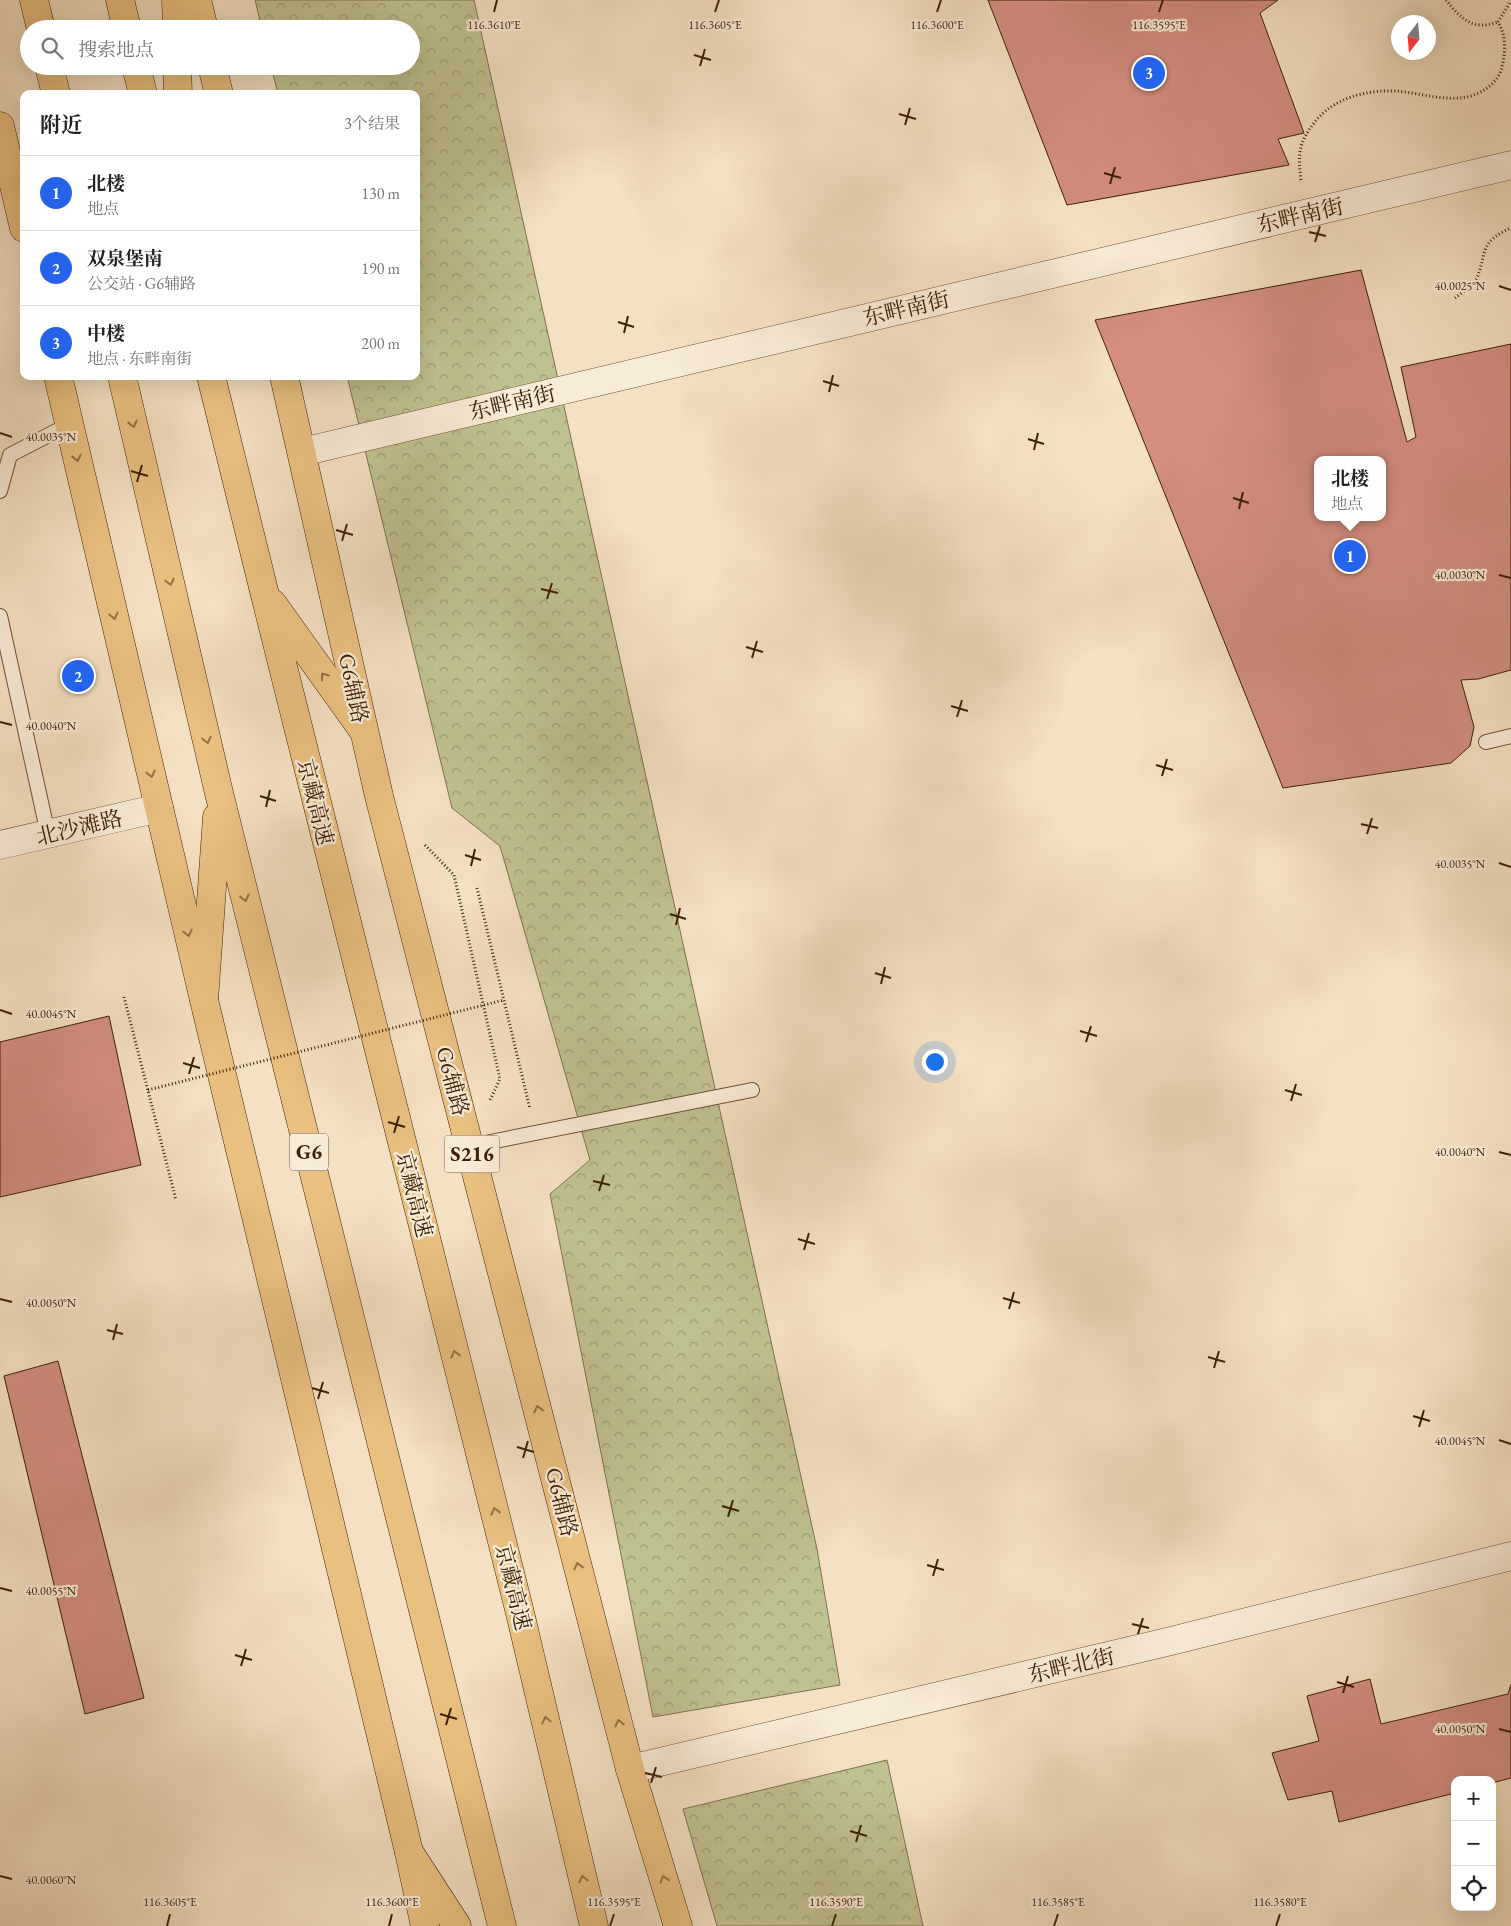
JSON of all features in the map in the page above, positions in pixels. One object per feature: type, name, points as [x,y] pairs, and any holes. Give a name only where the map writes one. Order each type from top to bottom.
[{"type":"main road","points":[[34,0],[39,20]]},
{"type":"main road","points":[[120,0],[125,20]]},
{"type":"main road","points":[[176,0],[177,20]]},
{"type":"main road","points":[[197,0],[202,20]]},
{"type":"main road","points":[[51,75],[55,90]]},
{"type":"main road","points":[[138,75],[142,90]]},
{"type":"main road","points":[[177,75],[178,90]]},
{"type":"main road","points":[[214,75],[218,90]]},
{"type":"main road","points":[[0,126],[20,211]]},
{"type":"main road","points":[[59,380],[204,1000],[409,1852],[425,1926]]},
{"type":"main road","name":"G6","points":[[123,380],[219,793],[502,1926]]},
{"type":"main road","name":"京藏高速","points":[[212,380],[518,1604],[594,1926]]},
{"type":"main road","name":"G6辅路","points":[[285,380],[363,730],[630,1769],[678,1926]]},
{"type":"main road","points":[[264,592],[363,730]]},
{"type":"main road","points":[[204,1000],[219,793]]},
{"type":"main road","points":[[409,1852],[457,1926]]},
{"type":"street","name":"东畔南街","points":[[302,452],[1511,165]]},
{"type":"street","name":"北沙滩路","points":[[0,845],[159,808]]},
{"type":"street","name":"东畔北街","points":[[630,1769],[1167,1642],[1511,1556]]},
{"type":"lane","points":[[0,490],[10,455],[70,424]]},
{"type":"lane","points":[[0,616],[48,834]]},
{"type":"lane","points":[[1486,742],[1511,736]]},
{"type":"lane","points":[[470,1146],[752,1090]]},
{"type":"path","points":[[1446,0],[1457,14],[1471,24],[1488,26],[1498,22],[1511,1]]},
{"type":"path","points":[[1301,180],[1298,156],[1306,134],[1322,112],[1344,98],[1374,92],[1395,91],[1434,98],[1458,98],[1479,94],[1493,84],[1502,70],[1505,54],[1501,28],[1498,22]]},
{"type":"path","points":[[1455,298],[1475,282],[1486,246],[1497,235],[1511,228]]},
{"type":"path","points":[[420,839],[454,875],[500,1079],[470,1146]]},
{"type":"path","points":[[477,888],[530,1109]]},
{"type":"path","points":[[124,997],[176,1200]]},
{"type":"path","points":[[148,1090],[504,1000]]},
{"type":"green space","points":[[255,0],[474,0],[817,1549],[840,1685],[653,1717],[550,1194],[590,1160],[500,846],[452,808],[348,380],[420,380],[420,90],[277,90],[273,75],[420,75],[420,20],[260,20]]},
{"type":"green space","points":[[887,1760],[923,1926],[717,1926],[683,1809]]},
{"type":"building","points":[[988,0],[1278,0],[1260,13],[1304,133],[1278,139],[1289,165],[1067,205]]},
{"type":"building","points":[[1361,270],[1407,442],[1416,437],[1401,367],[1511,344],[1511,670],[1478,679],[1461,680],[1474,727],[1470,746],[1451,763],[1283,788],[1095,320]]},
{"type":"building","points":[[109,1016],[141,1165],[0,1197],[0,1042]]},
{"type":"building","points":[[58,1361],[144,1698],[85,1714],[4,1376]]},
{"type":"building","points":[[1370,1679],[1381,1724],[1508,1694],[1511,1684],[1511,1778],[1496,1782],[1496,1776],[1451,1776],[1451,1794],[1339,1822],[1332,1791],[1288,1800],[1272,1753],[1319,1741],[1307,1696]]},
{"type":"place","name":"中楼","points":[[1149,73]]},
{"type":"place","name":"北楼","points":[[1350,556]]},
{"type":"place","name":"双泉堡南","points":[[78,676]]}]
